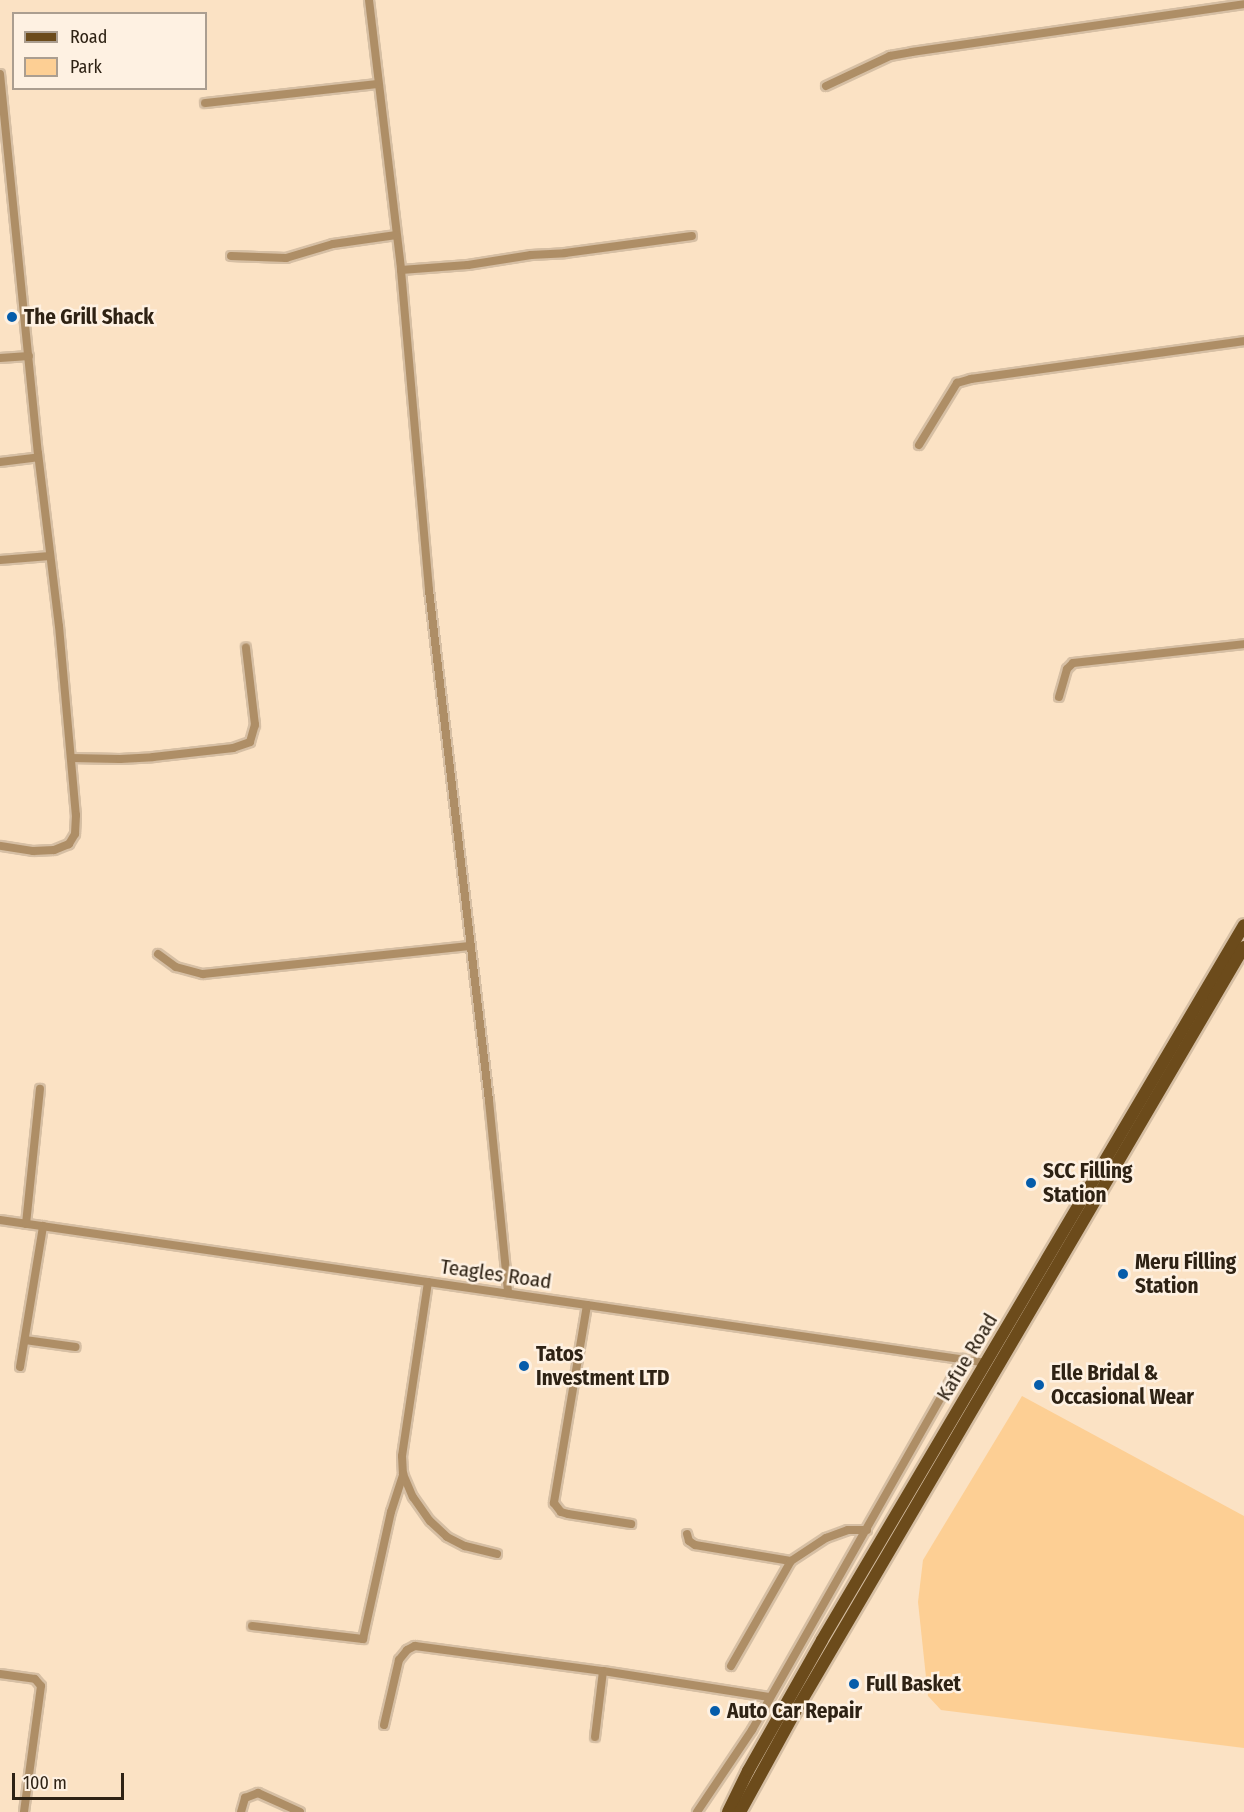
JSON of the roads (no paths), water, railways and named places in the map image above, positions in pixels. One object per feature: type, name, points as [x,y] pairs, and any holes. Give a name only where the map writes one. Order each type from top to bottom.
[{"type":"main road","name":"Kafue Road","points":[[728,1812],[748,1771],[822,1640],[1244,925]]},
{"type":"main road","name":"Kafue Road","points":[[740,1812],[795,1712],[1244,947]]},
{"type":"street","points":[[369,0],[401,270],[429,590],[489,1101],[508,1293]]},
{"type":"street","points":[[826,86],[890,56],[1244,4]]},
{"type":"street","points":[[0,74],[4,151],[29,356],[72,758],[75,834],[69,844],[54,850],[33,851],[0,846]]},
{"type":"street","points":[[205,103],[378,84]]},
{"type":"street","points":[[231,256],[286,258],[333,244],[396,235]]},
{"type":"street","points":[[401,270],[468,265],[531,255],[565,253],[692,236]]},
{"type":"street","points":[[919,445],[957,383],[971,379],[1244,340]]},
{"type":"street","points":[[0,358],[29,356]]},
{"type":"street","points":[[0,462],[38,457]]},
{"type":"street","points":[[0,560],[50,556]]},
{"type":"street","points":[[1059,697],[1067,669],[1073,663],[1244,644]]},
{"type":"street","points":[[72,758],[120,759],[243,747],[250,742],[255,725],[246,648]]},
{"type":"street","points":[[158,954],[176,967],[203,974],[470,946]]},
{"type":"street","points":[[26,1224],[40,1089]]},
{"type":"street","name":"Teagles Road","points":[[0,1220],[987,1363]]},
{"type":"street","points":[[20,1367],[43,1226]]},
{"type":"street","points":[[428,1282],[402,1456],[403,1474],[413,1497],[430,1521],[447,1537],[465,1546],[497,1554]]},
{"type":"street","points":[[587,1305],[554,1503],[561,1512],[568,1514],[631,1524]]},
{"type":"street","points":[[25,1340],[76,1347]]},
{"type":"street","points":[[697,1812],[747,1738],[963,1359]]},
{"type":"street","points":[[252,1626],[363,1639],[391,1512],[403,1474]]},
{"type":"street","points":[[731,1666],[791,1561],[813,1544],[837,1533],[867,1530]]},
{"type":"street","points":[[687,1534],[689,1541],[695,1545],[791,1561]]},
{"type":"street","points":[[384,1725],[399,1660],[407,1650],[415,1647],[603,1671],[769,1697]]},
{"type":"street","points":[[595,1737],[603,1671]]},
{"type":"street","points":[[0,1674],[35,1679],[41,1686],[24,1812]]},
{"type":"street","points":[[241,1812],[245,1798],[258,1793],[300,1812]]},
{"type":"place","name":"The Grill Shack","points":[[12,317]]},
{"type":"place","name":"SCC Filling Station","points":[[1031,1183]]},
{"type":"place","name":"Meru Filling Station","points":[[1123,1274]]},
{"type":"place","name":"Tatos Investment LTD","points":[[524,1366]]},
{"type":"place","name":"Elle Bridal & Occasional Wear","points":[[1039,1385]]},
{"type":"place","name":"Full Basket","points":[[854,1684]]},
{"type":"place","name":"Auto Car Repair","points":[[715,1711]]}]
